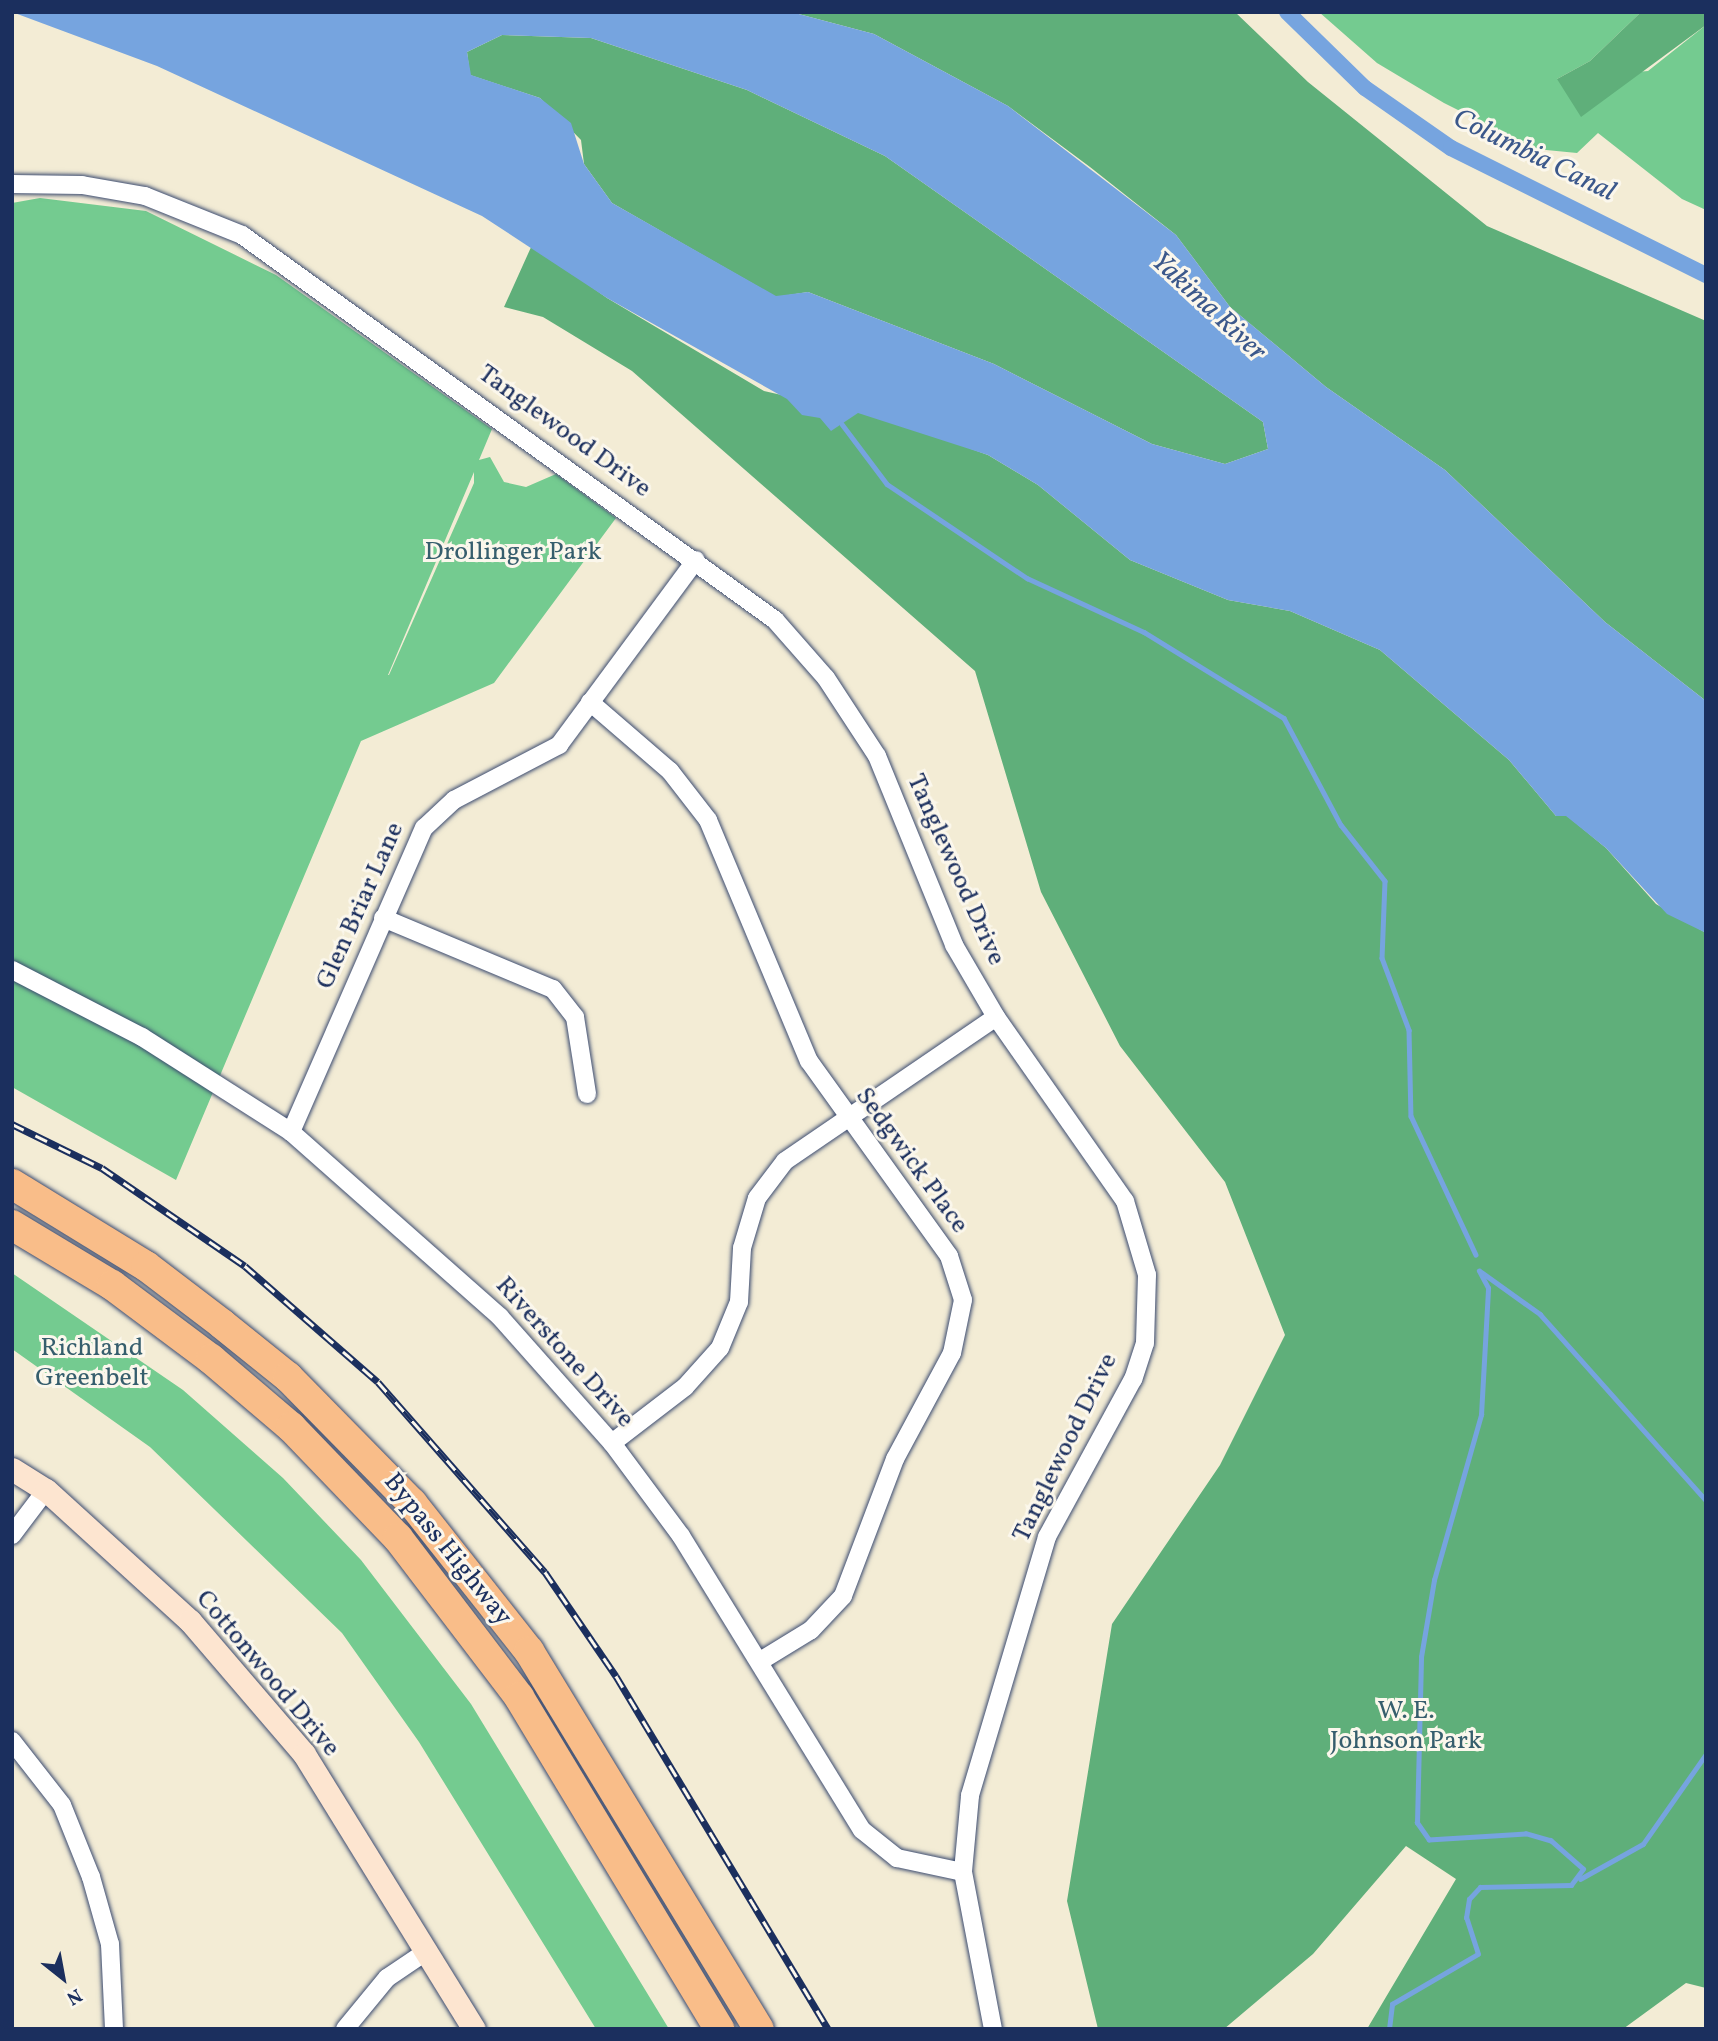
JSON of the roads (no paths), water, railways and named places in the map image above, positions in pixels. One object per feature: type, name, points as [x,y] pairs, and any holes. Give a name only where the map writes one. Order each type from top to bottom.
[{"type":"highway","name":"Bypass Highway","points":[[12,1184],[146,1266],[231,1331],[352,1438],[412,1503],[529,1651],[759,2029]]},
{"type":"highway","name":"Bypass Highway","points":[[12,1225],[112,1285],[211,1359],[290,1427],[398,1538],[519,1697],[719,2029]]},
{"type":"street","name":"Tanglewood Drive","points":[[12,184],[82,184],[145,196],[242,235],[775,620],[826,678],[877,756],[954,945],[996,1017],[1125,1201],[1147,1275],[1145,1343],[1133,1379],[1047,1536],[970,1796],[963,1872],[993,2029]]},
{"type":"street","name":"Glen Briar Lane","points":[[291,1132],[424,828],[454,800],[559,745],[695,560]]},
{"type":"street","name":"Sedgwick Place","points":[[590,702],[670,771],[708,820],[809,1061],[846,1120],[949,1256],[963,1300],[952,1353],[895,1459],[843,1596],[811,1630],[762,1660]]},
{"type":"street","points":[[383,918],[553,989],[575,1017],[587,1094]]},
{"type":"street","name":"Riverstone Drive","points":[[12,970],[142,1037],[291,1132],[500,1317],[612,1443],[762,1660],[862,1830],[897,1858],[963,1872]]},
{"type":"street","points":[[612,1443],[685,1387],[720,1348],[739,1302],[742,1248],[757,1198],[785,1161],[996,1017]]},
{"type":"street","name":"Cottonwood Drive","points":[[12,1469],[46,1490],[190,1621],[304,1754],[474,2029]]},
{"type":"street","points":[[12,1535],[46,1490]]},
{"type":"street","points":[[12,1741],[62,1805],[91,1877],[110,1944],[114,2029]]},
{"type":"street","points":[[345,2029],[387,1978],[427,1951]]},
{"type":"water","name":"Yakima River","points":[[12,12],[791,12],[874,34],[1008,106],[1176,235],[1230,307],[1326,387],[1445,470],[1605,622],[1706,701],[1706,933],[1667,914],[1606,848],[1566,816],[1556,816],[1509,760],[1380,650],[1290,611],[1228,600],[1130,560],[1038,485],[988,455],[858,413],[831,431],[820,418],[802,415],[787,399],[607,298],[482,216],[157,66]],"holes":[[[502,35],[591,38],[747,90],[885,156],[1263,422],[1268,449],[1225,464],[1152,444],[994,364],[808,292],[776,296],[612,203],[584,164],[571,123],[540,98],[471,75],[467,52]]]},
{"type":"waterway","name":"Columbia Canal","points":[[1287,12],[1365,88],[1451,148],[1706,275]]},
{"type":"waterway","points":[[842,424],[887,484],[1027,578],[1144,632],[1284,718],[1341,825],[1385,881],[1382,958],[1409,1030],[1411,1116],[1476,1255]]},
{"type":"waterway","points":[[1389,2029],[1392,2004],[1478,1954],[1466,1918],[1469,1899],[1480,1887],[1571,1885],[1583,1869],[1551,1841],[1526,1834],[1429,1840],[1417,1823],[1421,1657],[1434,1580],[1481,1415],[1488,1288],[1479,1271]]},
{"type":"waterway","points":[[1480,1271],[1540,1314],[1706,1500]]},
{"type":"waterway","points":[[1580,1879],[1643,1844],[1706,1754]]},
{"type":"railway","points":[[12,1124],[102,1168],[245,1266],[378,1382],[545,1572],[616,1676],[828,2029]]},
{"type":"park label","name":"Drollinger Park","points":[[513,553]]},
{"type":"park label","name":"Richland Greenbelt","points":[[92,1364]]},
{"type":"park label","name":"W. E. Johnson Park","points":[[1406,1727]]}]
